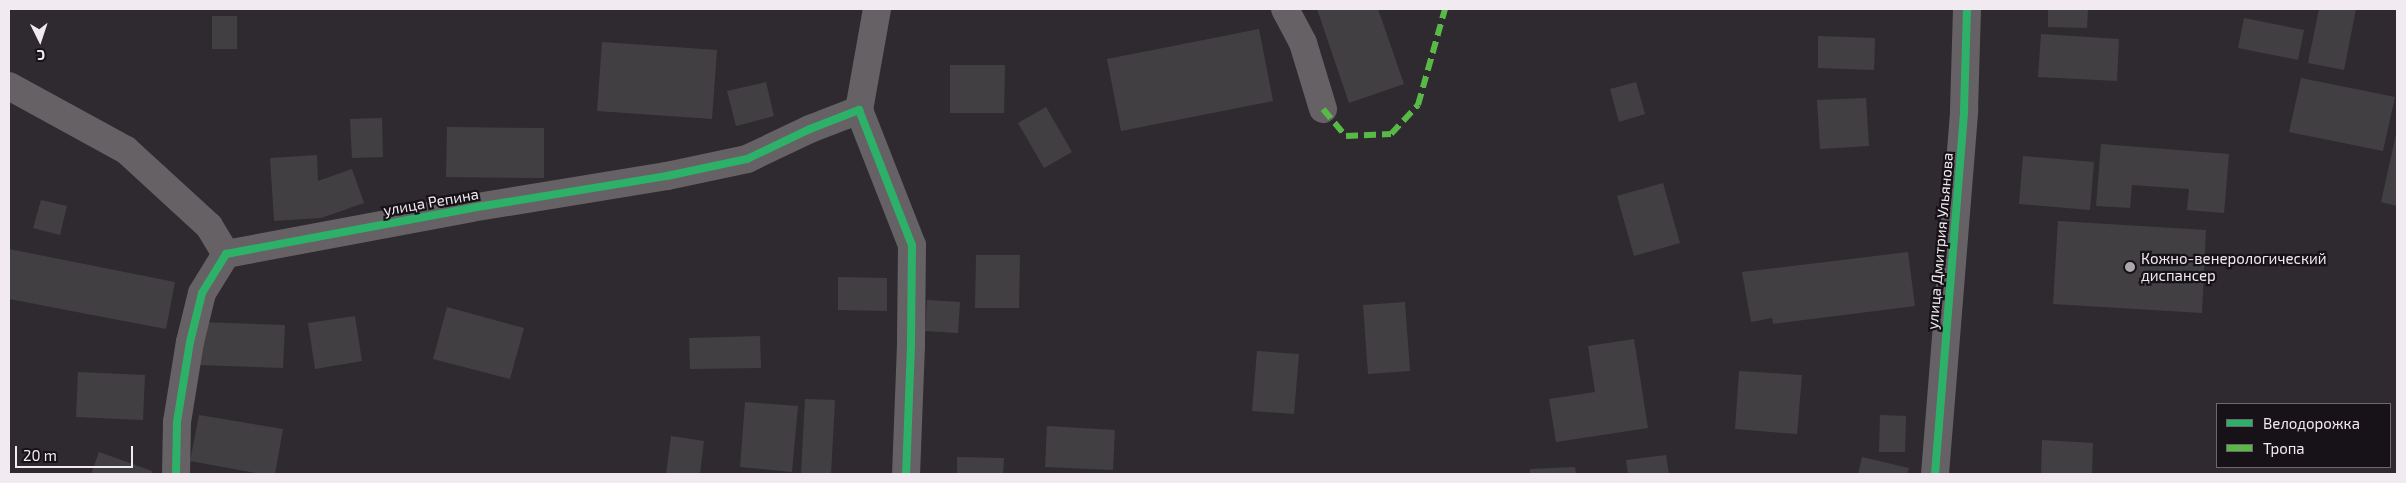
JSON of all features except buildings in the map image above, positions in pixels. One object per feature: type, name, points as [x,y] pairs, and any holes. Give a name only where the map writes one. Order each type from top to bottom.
[{"type":"street","points":[[877,9],[859,110],[912,245],[911,346],[906,474]]},
{"type":"street","points":[[1285,9],[1303,43],[1323,109]]},
{"type":"street","name":"улица Дмитрия Ульянова","points":[[1935,474],[1964,110],[1968,9]]},
{"type":"street","points":[[9,86],[126,150],[209,226],[226,254],[202,294],[190,342],[177,422],[176,474]]},
{"type":"street","name":"улица Репина","points":[[226,254],[471,208],[667,176],[747,159],[810,129],[859,110]]},
{"type":"marked path","points":[[1323,109],[1346,136],[1391,134],[1418,105],[1445,9]]},
{"type":"cycle path","points":[[1935,474],[1964,110],[1967,9]]},
{"type":"cycle path","points":[[176,474],[177,422],[190,342],[202,293],[226,254],[471,208],[667,176],[747,159],[810,129],[859,110],[912,245],[911,345],[906,474]]},
{"type":"place","name":"Кожно-венерологический диспансер","points":[[2130,267]]}]
